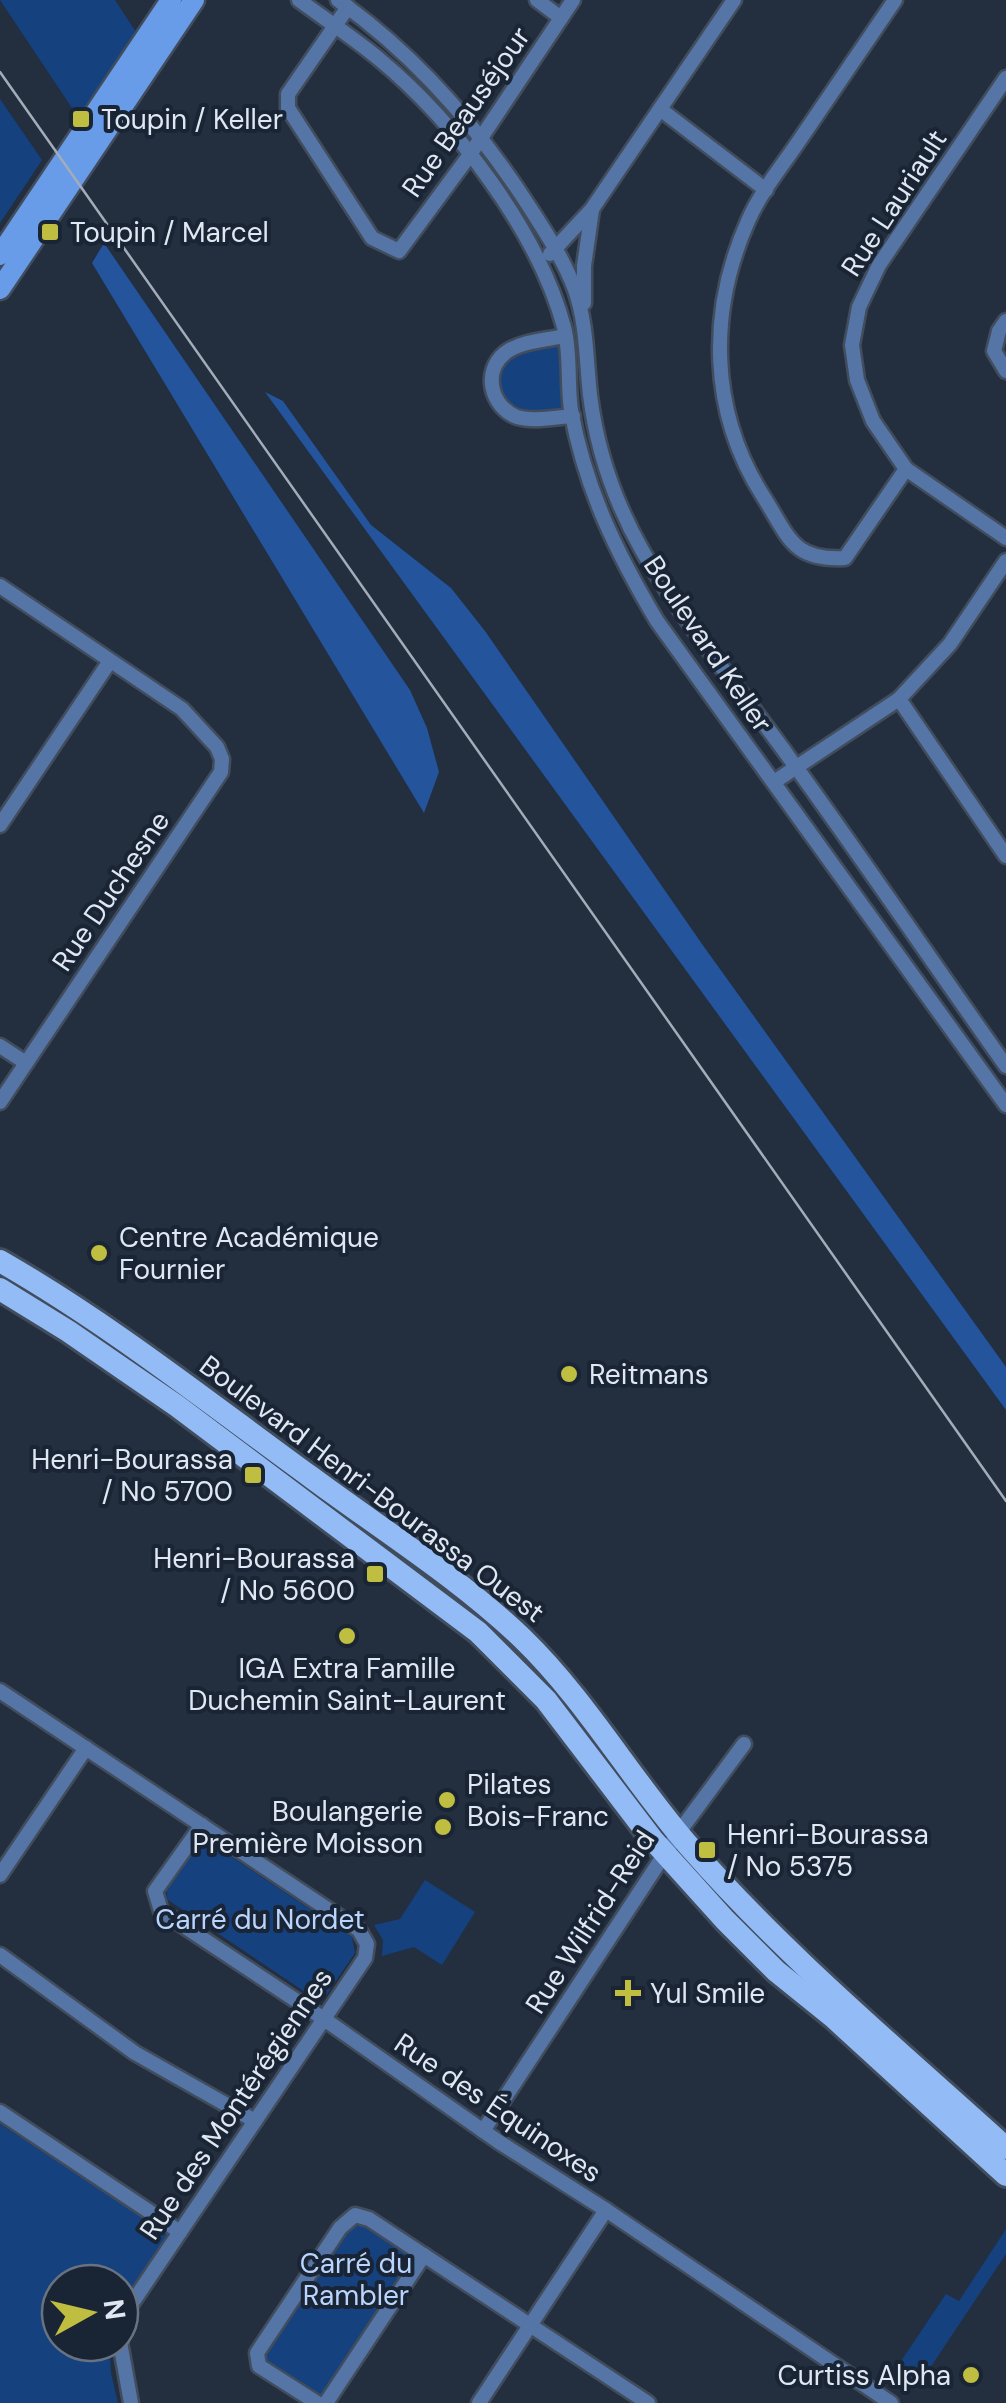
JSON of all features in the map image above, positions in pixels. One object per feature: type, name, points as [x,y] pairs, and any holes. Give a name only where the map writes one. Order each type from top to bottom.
[{"type":"main road","name":"Boulevard Henri-Bourassa Ouest","points":[[0,1261],[102,1324],[493,1612],[552,1668],[679,1832],[774,1935],[1006,2148]]},
{"type":"main road","name":"Boulevard Henri-Bourassa Ouest","points":[[0,1289],[192,1417],[478,1632],[546,1700],[707,1902],[776,1971],[1006,2174]]},
{"type":"street","points":[[0,289],[135,70],[171,0]]},
{"type":"street","points":[[0,254],[135,70],[194,0]]},
{"type":"street","name":"Boulevard Keller","points":[[300,0],[379,60],[424,102],[499,196],[540,263],[566,336],[573,416],[597,508],[625,567],[657,621],[1006,1104]]},
{"type":"street","points":[[537,0],[560,18]]},
{"type":"street","name":"Rue Beauséjour","points":[[334,26],[288,94],[288,108],[372,238],[399,251],[469,156],[572,0]]},
{"type":"street","points":[[540,263],[592,209],[734,0]]},
{"type":"street","points":[[895,0],[749,218],[730,266],[720,315],[718,358],[726,412],[747,472],[802,553],[819,560],[845,558],[906,470]]},
{"type":"street","points":[[334,26],[343,3]]},
{"type":"street","name":"Boulevard Keller","points":[[343,3],[394,43],[482,136],[556,248],[575,291],[601,460],[620,511],[674,603],[796,766],[1006,1066]]},
{"type":"street","name":"Rue Lauriault","points":[[1006,78],[879,265],[858,307],[852,345],[857,380],[873,421],[906,470],[1006,538]]},
{"type":"street","points":[[660,109],[766,190]]},
{"type":"street","points":[[584,330],[584,266],[592,209]]},
{"type":"street","points":[[1006,321],[994,351],[1006,372]]},
{"type":"street","points":[[566,336],[519,345],[504,354],[494,366],[491,378],[495,398],[517,416],[573,416]]},
{"type":"street","points":[[774,782],[899,699],[950,644],[1006,561]]},
{"type":"street","name":"Rue Duchesne","points":[[0,586],[182,709],[217,747],[222,772],[0,1102]]},
{"type":"street","points":[[0,826],[110,661]]},
{"type":"street","points":[[899,699],[1006,856]]},
{"type":"street","points":[[0,1046],[26,1063]]},
{"type":"street","points":[[0,1691],[202,1825]]},
{"type":"street","name":"Rue Wilfrid-Reid","points":[[483,2130],[679,1832],[744,1744]]},
{"type":"street","points":[[0,1875],[86,1748]]},
{"type":"street","name":"Rue des Montérégiennes","points":[[131,2403],[120,2342],[126,2312],[365,1958],[368,1944],[359,1930],[202,1825]]},
{"type":"street","name":"Rue des Équinoxes","points":[[202,1825],[156,1891],[161,1911],[891,2403]]},
{"type":"street","points":[[0,1955],[135,2053],[255,2121]]},
{"type":"street","points":[[0,2112],[180,2232]]},
{"type":"street","points":[[478,2403],[606,2210]]},
{"type":"street","points":[[317,2403],[259,2366],[257,2352],[340,2228],[355,2215],[369,2219],[531,2324],[640,2401]]},
{"type":"street","points":[[326,2403],[424,2255]]},
{"type":"green space","points":[[0,0],[115,0],[136,32],[78,117]]},
{"type":"green space","points":[[0,99],[42,160],[0,223]]},
{"type":"green space","points":[[561,342],[567,410],[519,413],[501,396],[495,383],[496,372],[512,356]]},
{"type":"green space","name":"Carré du Nordet","points":[[201,1841],[212,1844],[352,1937],[355,1953],[327,1994],[311,1996],[168,1900],[168,1884],[176,1866]]},
{"type":"green space","points":[[425,1880],[475,1912],[442,1965],[414,1947],[382,1956],[383,1940],[374,1925],[400,1919]]},
{"type":"green space","points":[[0,2124],[168,2233],[140,2277],[140,2263],[40,2263],[40,2363],[110,2363],[118,2403],[0,2403]]},
{"type":"green space","name":"Carré du Rambler","points":[[355,2215],[424,2255],[326,2403],[259,2366],[257,2353]]},
{"type":"green space","points":[[1006,2229],[1006,2254],[916,2389],[893,2373],[946,2294],[959,2301]]},
{"type":"shaded area","points":[[104,243],[410,690],[427,728],[439,772],[424,813],[92,263]]},
{"type":"shaded area","points":[[265,392],[283,401],[371,525],[451,588],[485,631],[702,944],[1006,1367],[1006,1410]]},
{"type":"tram line","points":[[0,72],[1006,1501]]},
{"type":"place","name":"Toupin / Keller","points":[[81,119]]},
{"type":"place","name":"Toupin / Marcel","points":[[50,232]]},
{"type":"place","name":"Centre Académique Fournier","points":[[99,1253]]},
{"type":"place","name":"Reitmans","points":[[569,1374]]},
{"type":"place","name":"Henri-Bourassa / No 5700","points":[[253,1475]]},
{"type":"place","name":"Henri-Bourassa / No 5600","points":[[375,1574]]},
{"type":"place","name":"IGA Extra Famille Duchemin Saint-Laurent","points":[[347,1636]]},
{"type":"place","name":"Pilates Bois-Franc","points":[[447,1800]]},
{"type":"place","name":"Boulangerie Première Moisson","points":[[443,1827]]},
{"type":"place","name":"Henri-Bourassa / No 5375","points":[[707,1850]]},
{"type":"place","name":"Yul Smile","points":[[628,1993]]},
{"type":"place","name":"Curtiss Alpha","points":[[971,2375]]}]
